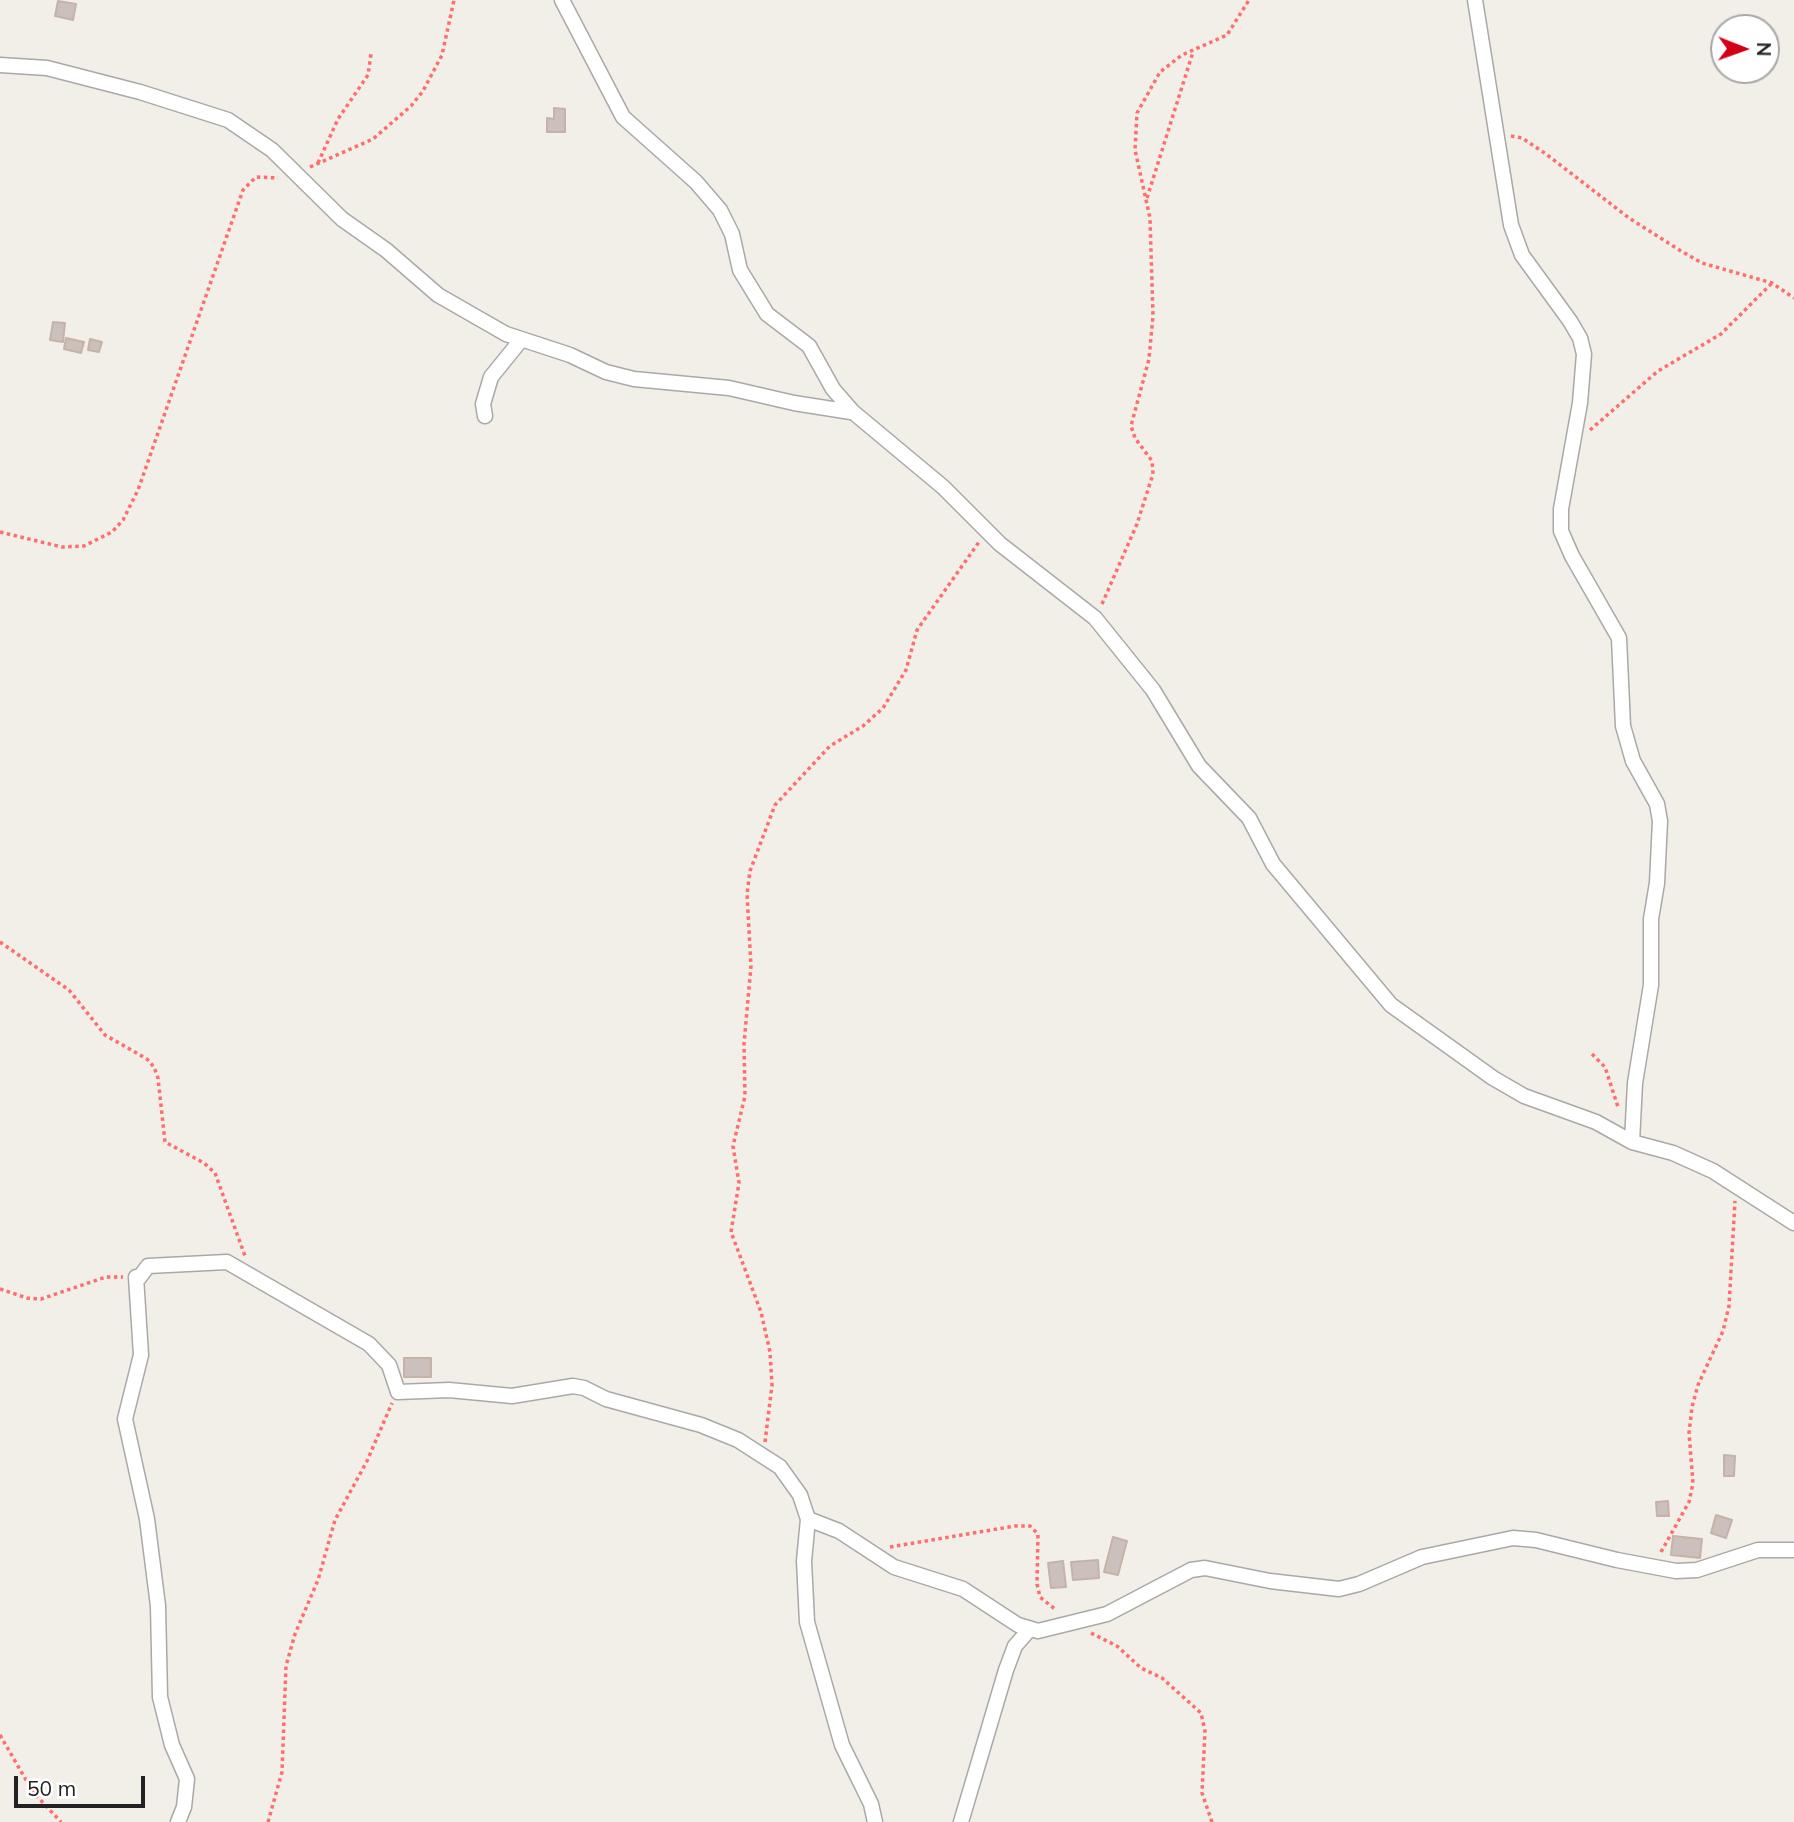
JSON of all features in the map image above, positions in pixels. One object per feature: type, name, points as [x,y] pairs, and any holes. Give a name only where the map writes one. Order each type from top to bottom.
[{"type":"street","points":[[562,0],[622,117],[713,200],[732,234],[740,270],[758,303],[776,323],[809,346],[833,389],[853,412],[943,487],[986,531],[1096,618],[1153,690],[1199,766],[1249,818],[1273,864],[1391,1005],[1507,1087],[1596,1122],[1632,1142],[1673,1153],[1734,1183],[1794,1223]]},
{"type":"street","points":[[1475,0],[1507,206],[1522,255],[1570,321],[1582,344],[1585,369],[1561,509],[1561,531],[1572,556],[1619,638],[1623,726],[1633,761],[1657,804],[1660,821],[1657,883],[1651,919],[1651,985],[1635,1083],[1632,1142]]},
{"type":"street","points":[[0,65],[47,68],[223,118],[272,150],[342,219],[386,250],[438,295],[521,340],[570,355],[606,372],[634,379],[729,388],[794,403],[853,412]]},
{"type":"street","points":[[485,416],[483,404],[491,377],[521,340]]},
{"type":"street","points":[[178,1822],[184,1807],[187,1779],[172,1745],[160,1697],[156,1594],[147,1519],[125,1419],[141,1355],[136,1277],[139,1278],[148,1266],[227,1262],[369,1344],[389,1365],[398,1392],[449,1390],[512,1396],[573,1387],[701,1425],[764,1455],[780,1467],[793,1482],[808,1519],[804,1561],[807,1622],[842,1745],[871,1804],[875,1822]]},
{"type":"street","points":[[808,1519],[839,1531],[909,1573],[963,1589],[1029,1630],[1048,1629],[1107,1614],[1191,1570],[1205,1568],[1259,1580],[1339,1589],[1359,1584],[1422,1557],[1513,1538],[1536,1540],[1676,1571],[1697,1570],[1758,1550],[1794,1550]]},
{"type":"street","points":[[961,1822],[1006,1670],[1016,1646],[1029,1630]]},
{"type":"path","points":[[0,532],[62,547],[84,546],[112,532],[123,520],[138,490],[243,190],[256,177],[298,177],[318,163],[373,139],[411,106],[423,91],[442,55],[454,0]]},
{"type":"path","points":[[1096,618],[1137,524],[1153,474],[1152,461],[1135,438],[1131,426],[1149,359],[1152,336],[1153,260],[1147,200],[1135,150],[1137,113],[1160,72],[1194,50],[1227,34],[1249,0]]},
{"type":"path","points":[[1147,200],[1194,50]]},
{"type":"path","points":[[318,163],[325,142],[338,119],[369,75],[371,54]]},
{"type":"path","points":[[1494,131],[1530,144],[1654,235],[1681,251],[1714,267],[1772,284],[1794,298]]},
{"type":"path","points":[[1587,432],[1658,371],[1721,334],[1772,284]]},
{"type":"path","points":[[764,1455],[772,1385],[770,1352],[761,1312],[731,1232],[739,1183],[733,1146],[745,1096],[744,1044],[751,966],[747,894],[751,872],[775,805],[830,746],[863,726],[883,708],[906,670],[917,630],[986,531]]},
{"type":"path","points":[[0,942],[69,990],[105,1035],[147,1059],[154,1067],[159,1078],[165,1142],[204,1163],[215,1173],[237,1228],[251,1277]]},
{"type":"path","points":[[1592,1054],[1605,1067],[1616,1104],[1623,1117],[1632,1124]]},
{"type":"path","points":[[1654,1567],[1689,1502],[1693,1483],[1689,1433],[1692,1407],[1698,1385],[1723,1331],[1729,1306],[1734,1183]]},
{"type":"path","points":[[0,1289],[27,1298],[41,1299],[106,1277],[139,1278]]},
{"type":"path","points":[[268,1822],[282,1772],[286,1666],[295,1634],[318,1580],[335,1520],[367,1461],[398,1392]]},
{"type":"path","points":[[871,1552],[914,1541],[986,1533],[1015,1526],[1030,1527],[1038,1534],[1037,1584],[1040,1597],[1073,1623],[1124,1651],[1141,1668],[1162,1678],[1201,1713],[1205,1731],[1202,1793],[1212,1822]]},
{"type":"path","points":[[0,1735],[33,1793],[61,1822]]},
{"type":"building","points":[[58,1],[76,4],[73,20],[55,16]]},
{"type":"building","points":[[554,108],[565,109],[565,132],[547,132],[547,118],[554,119]]},
{"type":"building","points":[[53,322],[65,323],[63,342],[50,340]]},
{"type":"building","points":[[66,338],[84,342],[81,353],[64,349]]},
{"type":"building","points":[[90,339],[102,342],[99,352],[88,350]]},
{"type":"building","points":[[404,1358],[431,1358],[431,1377],[404,1377]]},
{"type":"building","points":[[1724,1455],[1735,1456],[1734,1476],[1724,1476]]},
{"type":"building","points":[[1668,1501],[1669,1516],[1657,1516],[1656,1502]]},
{"type":"building","points":[[1716,1515],[1732,1520],[1726,1538],[1711,1533]]},
{"type":"building","points":[[1673,1536],[1702,1539],[1700,1558],[1671,1555]]},
{"type":"building","points":[[1113,1537],[1127,1541],[1118,1575],[1104,1572]]},
{"type":"building","points":[[1098,1560],[1099,1578],[1073,1580],[1071,1562]]},
{"type":"building","points":[[1063,1561],[1066,1587],[1051,1588],[1048,1563]]}]
